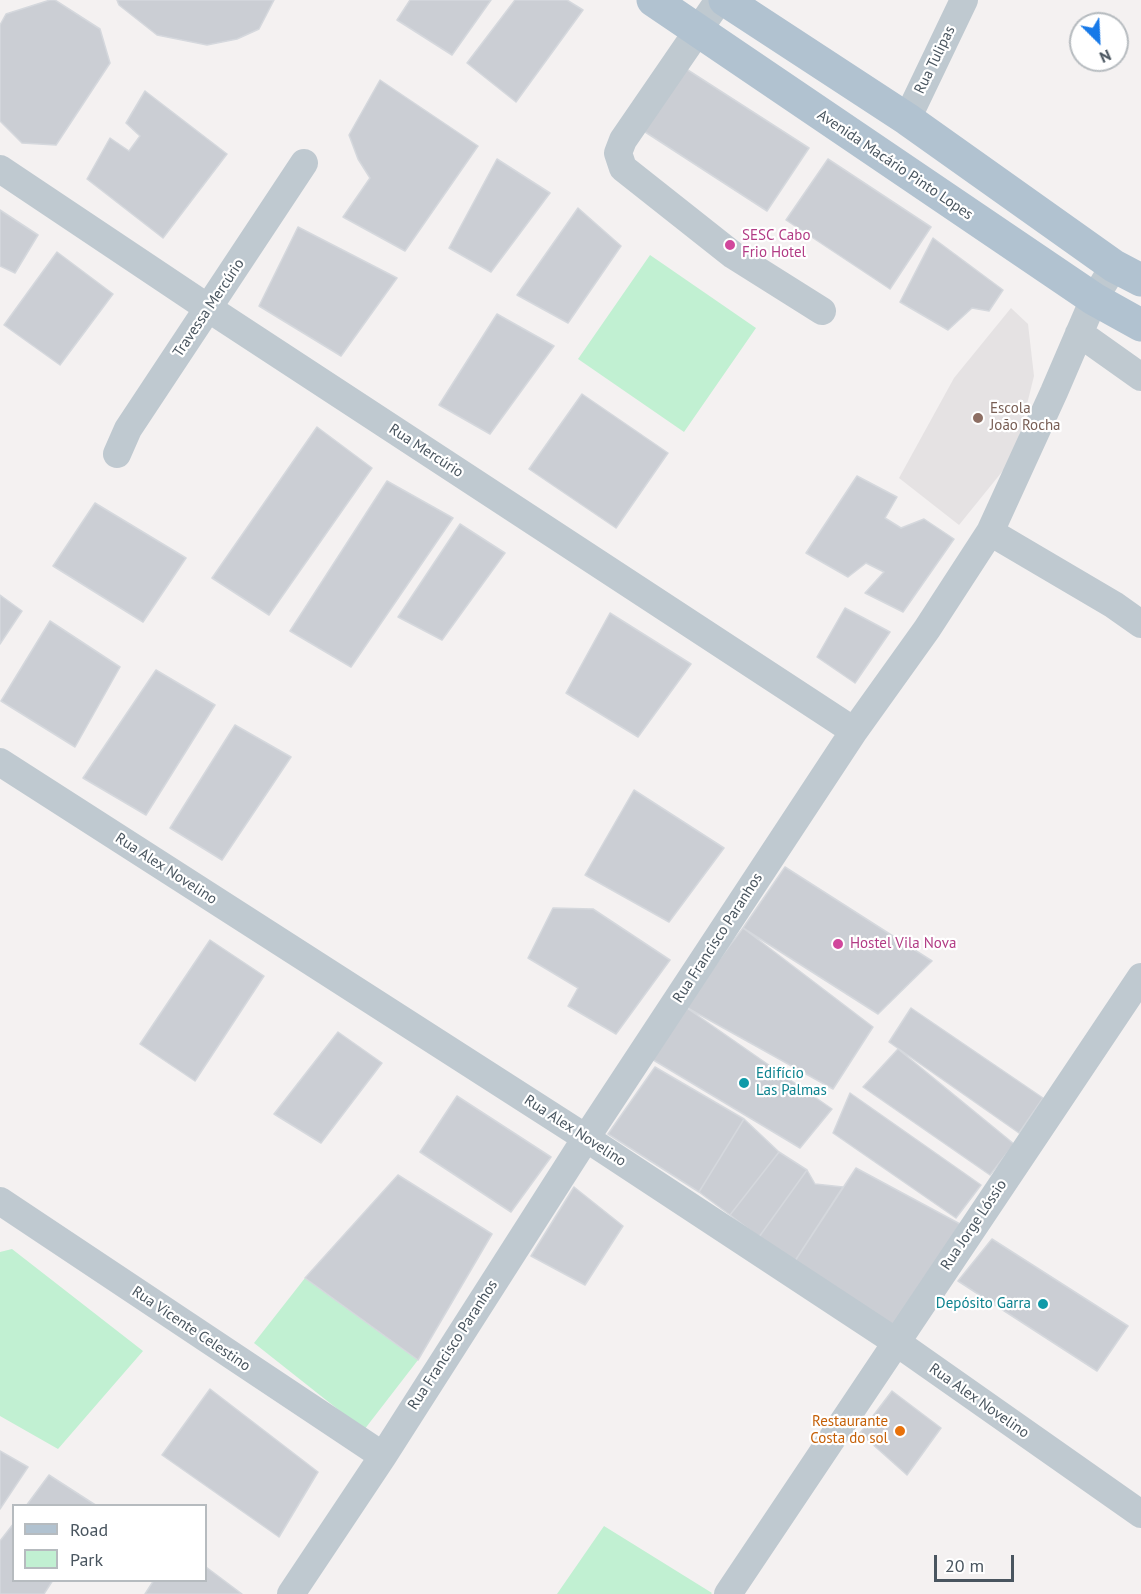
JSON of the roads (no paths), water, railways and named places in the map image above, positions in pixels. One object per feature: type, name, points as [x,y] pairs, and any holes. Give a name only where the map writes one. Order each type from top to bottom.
[{"type":"main road","name":"Avenida Macário Pinto Lopes","points":[[653,0],[1094,299],[1141,325]]},
{"type":"main road","points":[[724,0],[907,119],[1128,273]]},
{"type":"street","points":[[719,0],[623,140],[618,153],[623,168],[733,255],[822,311]]},
{"type":"street","name":"Rua Tulipas","points":[[907,119],[964,0]]},
{"type":"street","name":"Travessa Mercúrio","points":[[117,454],[128,429],[304,163]]},
{"type":"street","name":"Rua Mercúrio","points":[[0,169],[854,731]]},
{"type":"street","name":"Rua Francisco Paranhos","points":[[291,1594],[586,1138],[854,731],[927,629],[990,532],[1094,299],[1128,273]]},
{"type":"street","points":[[1079,333],[1141,377]]},
{"type":"street","points":[[990,532],[1114,605],[1141,624]]},
{"type":"street","name":"Rua Alex Novelino","points":[[0,762],[586,1138],[896,1342],[1141,1514]]},
{"type":"street","name":"Rua Jorge Lóssio","points":[[728,1594],[1141,977]]},
{"type":"street","name":"Rua Vicente Celestino","points":[[0,1202],[382,1456]]},
{"type":"place","name":"SESC Cabo Frio Hotel","points":[[730,245]]},
{"type":"place","name":"Escola João Rocha","points":[[978,418]]},
{"type":"place","name":"Hostel Vila Nova","points":[[838,944]]},
{"type":"place","name":"Edifício Las Palmas","points":[[744,1083]]},
{"type":"place","name":"Depósito Garra","points":[[1043,1304]]},
{"type":"place","name":"Restaurante Costa do sol","points":[[900,1431]]}]
